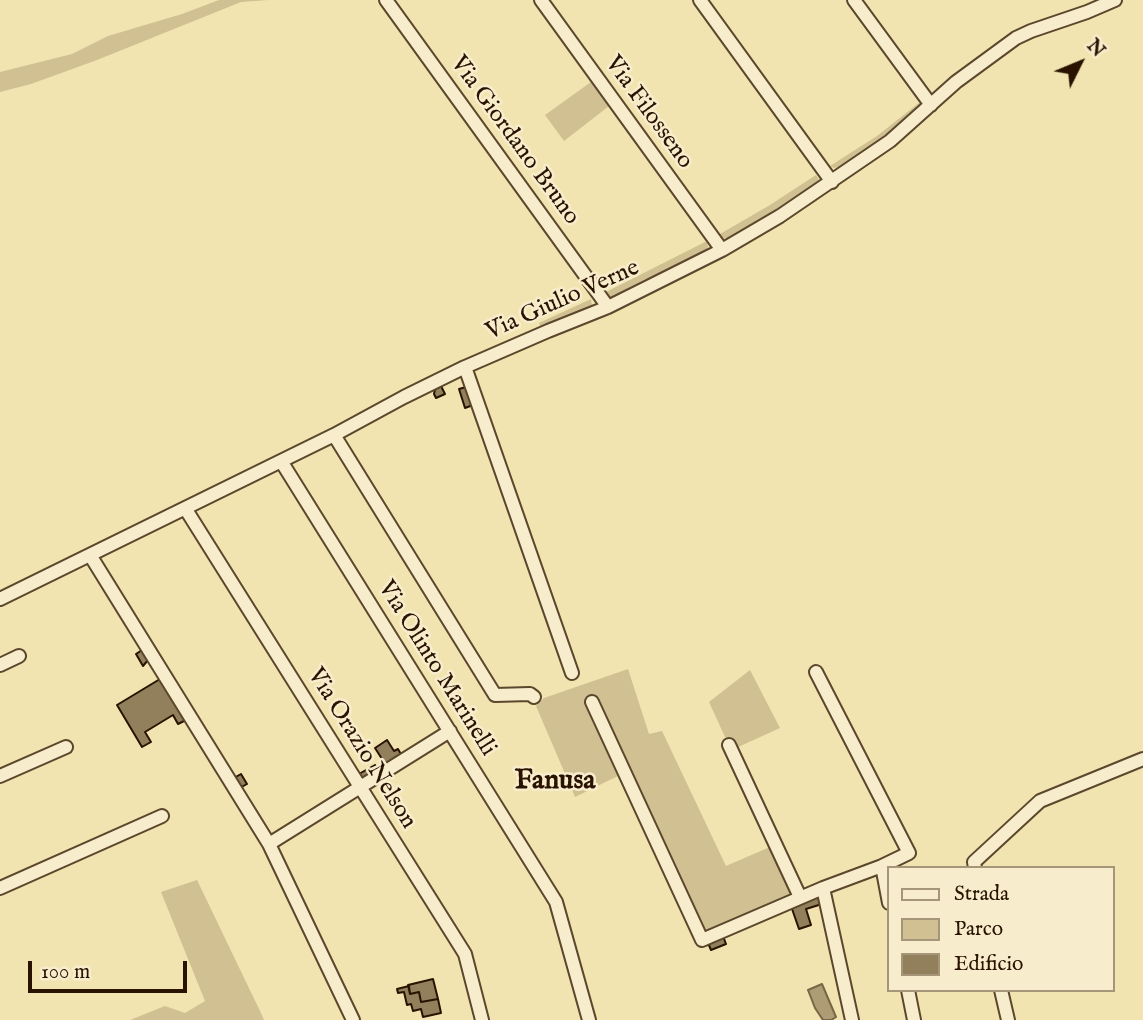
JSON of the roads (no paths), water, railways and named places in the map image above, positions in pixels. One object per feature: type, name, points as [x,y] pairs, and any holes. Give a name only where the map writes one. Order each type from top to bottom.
[{"type":"street","name":"Via Giordano Bruno","points":[[386,0],[608,307]]},
{"type":"street","name":"Via Filosseno","points":[[541,0],[722,250]]},
{"type":"street","points":[[700,0],[832,182]]},
{"type":"street","points":[[854,0],[931,105]]},
{"type":"street","name":"Via Giulio Verne","points":[[0,599],[334,435],[404,397],[548,331],[608,307],[722,250],[780,216],[890,141],[956,82],[1016,38],[1115,0]]},
{"type":"street","points":[[465,368],[572,673]]},
{"type":"street","points":[[334,435],[495,695],[534,696]]},
{"type":"street","name":"Via Olinto Marinelli","points":[[281,461],[556,902],[589,1020]]},
{"type":"street","name":"Via Orazio Nelson","points":[[185,508],[465,954],[482,1020]]},
{"type":"street","points":[[90,555],[269,844],[353,1020]]},
{"type":"street","points":[[0,665],[19,656]]},
{"type":"street","points":[[592,702],[702,940],[909,853],[816,672]]},
{"type":"street","points":[[269,844],[450,731]]},
{"type":"street","points":[[729,745],[800,897]]},
{"type":"street","points":[[0,776],[66,747]]},
{"type":"street","points":[[972,866],[1040,801],[1143,759]]},
{"type":"street","points":[[0,888],[162,816]]},
{"type":"street","points":[[882,866],[888,898]]},
{"type":"street","points":[[823,888],[852,1020]]},
{"type":"street","points":[[908,992],[914,1020]]},
{"type":"street","points":[[1001,992],[1008,1020]]},
{"type":"district","name":"Fanusa","points":[[555,782]]}]
